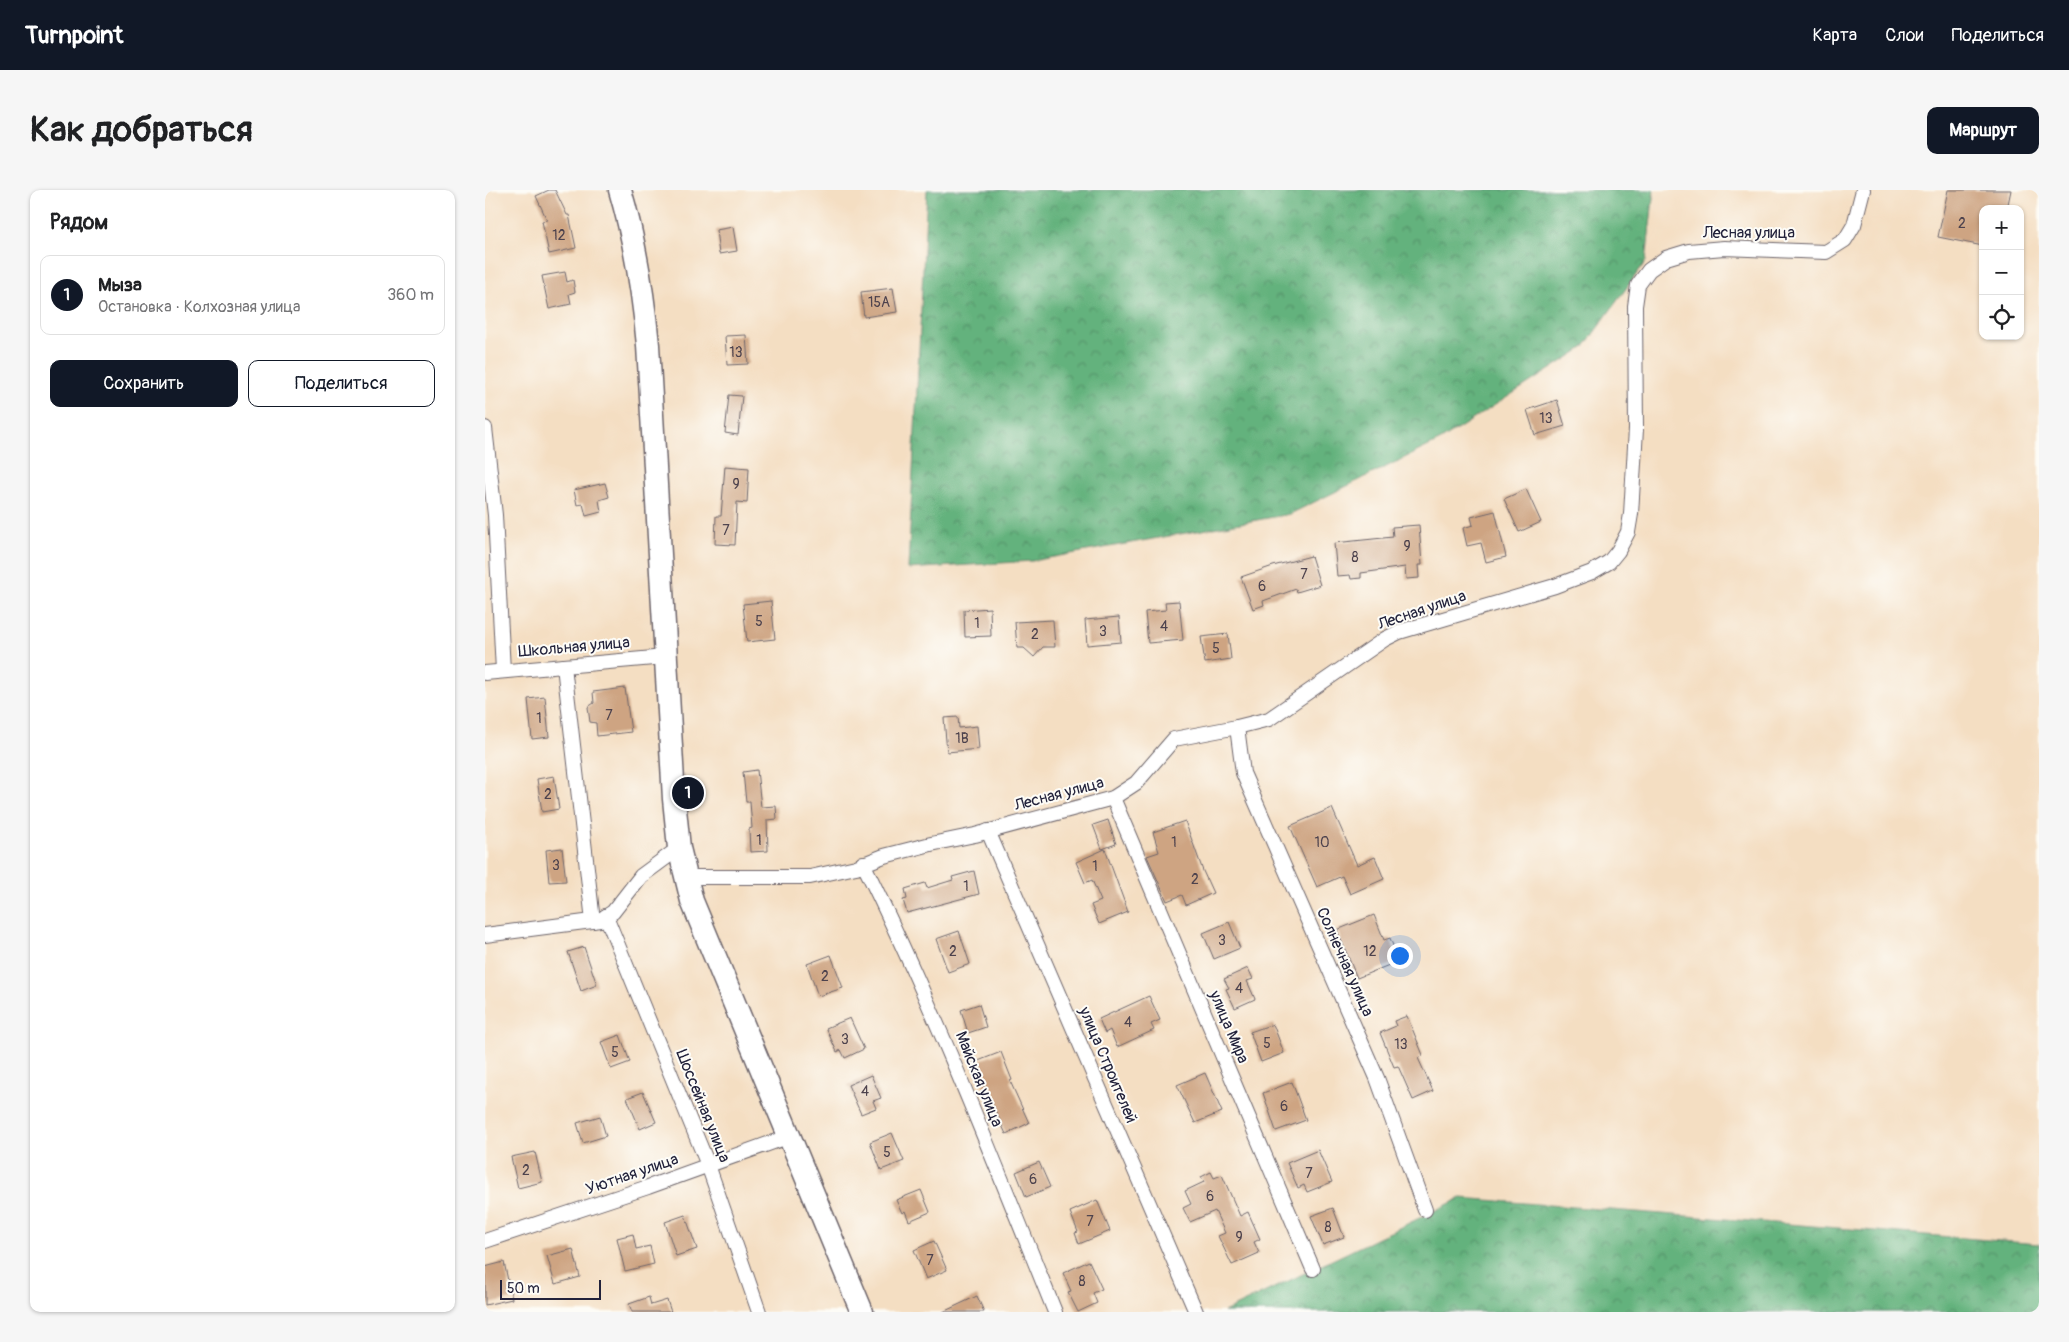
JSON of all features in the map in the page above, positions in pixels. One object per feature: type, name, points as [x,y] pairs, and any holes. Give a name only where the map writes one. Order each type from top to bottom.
[{"type":"main road","points":[[620,190],[636,249],[644,299],[653,423],[665,657],[679,848],[685,877],[703,930],[862,1312]]},
{"type":"street","name":"Лесная улица","points":[[685,877],[768,879],[810,877],[1113,798],[1136,783],[1174,739],[1269,719],[1385,639],[1399,632],[1555,586],[1592,572],[1609,562],[1618,551],[1627,532],[1631,514],[1636,429],[1635,306],[1638,285],[1649,270],[1666,258],[1689,251],[1724,248],[1826,252],[1845,240],[1854,225],[1863,190]]},
{"type":"street","points":[[485,428],[495,515],[503,671]]},
{"type":"street","name":"Школьная улица","points":[[485,673],[665,657]]},
{"type":"street","name":"Шоссейная улица","points":[[565,666],[600,918],[708,1166],[759,1312]]},
{"type":"street","name":"Солнечная улица","points":[[1237,727],[1243,773],[1377,1078],[1425,1210]]},
{"type":"street","name":"улица Мира","points":[[1113,798],[1313,1269]]},
{"type":"street","name":"улица Строителей","points":[[988,831],[1196,1312]]},
{"type":"street","points":[[485,935],[600,918],[613,912],[641,876],[679,848]]},
{"type":"street","name":"Майская улица","points":[[863,863],[946,1044],[1055,1312]]},
{"type":"street","name":"Уютная улица","points":[[485,1241],[595,1206],[790,1136]]},
{"type":"green space","points":[[927,190],[1654,190],[1646,261],[1583,348],[1441,440],[1290,514],[1032,561],[908,569]]},
{"type":"green space","points":[[1461,1198],[2039,1244],[2039,1312],[1224,1312]]},
{"type":"building","points":[[549,190],[555,190],[567,215],[569,215],[576,248],[549,254],[542,221],[547,220],[536,196]]},
{"type":"building","points":[[1948,190],[2011,190],[2008,205],[1979,205],[1979,245],[1938,237]]},
{"type":"building","points":[[733,227],[737,251],[719,254],[716,230]]},
{"type":"building","points":[[565,272],[567,282],[573,280],[575,292],[569,294],[571,304],[549,309],[542,276]]},
{"type":"building","points":[[893,288],[897,312],[864,317],[861,292]]},
{"type":"building","points":[[746,335],[748,364],[727,365],[725,336]]},
{"type":"building","points":[[729,395],[742,396],[738,435],[725,433]]},
{"type":"building","points":[[1557,400],[1565,426],[1535,435],[1527,410]]},
{"type":"building","points":[[725,466],[749,468],[747,503],[737,502],[735,545],[715,544],[716,516],[721,516]]},
{"type":"building","points":[[605,483],[609,497],[599,500],[601,512],[586,516],[583,504],[577,505],[574,490]]},
{"type":"building","points":[[1526,489],[1541,522],[1519,532],[1504,499]]},
{"type":"building","points":[[1495,511],[1506,557],[1486,562],[1481,543],[1467,546],[1463,528],[1473,525],[1471,517]]},
{"type":"building","points":[[1419,525],[1422,565],[1418,565],[1419,578],[1406,579],[1405,567],[1361,573],[1361,578],[1351,579],[1350,575],[1337,576],[1334,543],[1393,537],[1392,527]]},
{"type":"building","points":[[1311,556],[1320,585],[1297,592],[1296,589],[1263,601],[1264,605],[1253,609],[1241,577]]},
{"type":"building","points":[[771,601],[775,639],[747,642],[743,604]]},
{"type":"building","points":[[1179,601],[1183,640],[1148,643],[1145,612],[1166,610],[1165,602]]},
{"type":"building","points":[[990,608],[991,636],[965,637],[964,610]]},
{"type":"building","points":[[1119,617],[1121,642],[1087,645],[1085,620]]},
{"type":"building","points":[[1053,620],[1055,647],[1043,647],[1034,657],[1024,648],[1017,648],[1015,622]]},
{"type":"building","points":[[1228,634],[1231,659],[1205,663],[1201,637]]},
{"type":"building","points":[[625,688],[631,732],[597,736],[596,723],[590,722],[588,707],[594,703],[593,692]]},
{"type":"building","points":[[545,697],[549,737],[532,739],[528,699]]},
{"type":"building","points":[[958,717],[959,728],[977,726],[979,749],[947,752],[944,718]]},
{"type":"building","points":[[757,770],[761,807],[776,806],[777,819],[767,820],[768,851],[750,852],[749,829],[752,828],[750,802],[746,802],[743,772]]},
{"type":"building","points":[[554,776],[559,809],[542,812],[537,779]]},
{"type":"building","points":[[1332,808],[1357,865],[1375,857],[1384,879],[1350,894],[1342,876],[1317,887],[1290,826]]},
{"type":"building","points":[[1108,820],[1116,844],[1102,849],[1093,825]]},
{"type":"building","points":[[1185,821],[1213,893],[1186,905],[1182,895],[1167,901],[1147,856],[1159,852],[1153,832]]},
{"type":"building","points":[[562,848],[566,881],[549,882],[546,850]]},
{"type":"building","points":[[1105,849],[1128,912],[1099,924],[1091,905],[1101,901],[1092,880],[1085,883],[1076,862]]},
{"type":"building","points":[[974,871],[979,894],[907,913],[903,900],[907,899],[905,889],[925,883],[927,888],[953,880],[952,877]]},
{"type":"building","points":[[1374,915],[1384,940],[1390,938],[1399,961],[1357,978],[1337,930]]},
{"type":"building","points":[[1229,922],[1240,948],[1214,959],[1203,933]]},
{"type":"building","points":[[959,931],[970,964],[948,972],[936,939]]},
{"type":"building","points":[[584,947],[597,985],[581,991],[568,952]]},
{"type":"building","points":[[831,955],[843,988],[818,996],[807,964]]},
{"type":"building","points":[[1248,968],[1253,979],[1247,981],[1255,999],[1235,1008],[1226,989],[1229,988],[1224,979]]},
{"type":"building","points":[[1149,996],[1160,1020],[1151,1024],[1154,1030],[1117,1047],[1110,1030],[1105,1033],[1099,1019]]},
{"type":"building","points":[[979,1004],[986,1027],[968,1033],[961,1010]]},
{"type":"building","points":[[1407,1016],[1423,1055],[1418,1058],[1433,1091],[1413,1100],[1398,1066],[1394,1067],[1380,1033],[1396,1026],[1394,1021]]},
{"type":"building","points":[[850,1018],[864,1049],[845,1058],[841,1050],[837,1052],[826,1028]]},
{"type":"building","points":[[1273,1024],[1284,1053],[1261,1062],[1250,1032]]},
{"type":"building","points":[[620,1035],[630,1062],[611,1069],[601,1042]]},
{"type":"building","points":[[1001,1052],[1012,1080],[1010,1081],[1029,1123],[1006,1134],[973,1063]]},
{"type":"building","points":[[1205,1073],[1222,1112],[1195,1123],[1177,1085]]},
{"type":"building","points":[[871,1075],[881,1098],[873,1101],[876,1108],[861,1114],[848,1085]]},
{"type":"building","points":[[1292,1082],[1306,1120],[1276,1131],[1263,1093]]},
{"type":"building","points":[[643,1092],[656,1122],[640,1129],[627,1098]]},
{"type":"building","points":[[600,1116],[606,1136],[583,1143],[577,1123]]},
{"type":"building","points":[[892,1133],[904,1161],[881,1170],[870,1142]]},
{"type":"building","points":[[1318,1150],[1332,1182],[1307,1192],[1304,1185],[1298,1188],[1287,1163]]},
{"type":"building","points":[[535,1152],[542,1182],[518,1188],[511,1157]]},
{"type":"building","points":[[1039,1162],[1050,1187],[1026,1197],[1016,1172]]},
{"type":"building","points":[[1211,1172],[1214,1178],[1222,1175],[1240,1216],[1248,1212],[1260,1239],[1254,1242],[1259,1253],[1232,1265],[1218,1236],[1225,1233],[1215,1211],[1190,1222],[1183,1208],[1191,1204],[1185,1191],[1204,1182],[1201,1177]]},
{"type":"building","points":[[921,1190],[930,1212],[909,1221],[905,1211],[902,1213],[896,1200]]},
{"type":"building","points":[[1097,1200],[1110,1231],[1079,1244],[1075,1233],[1078,1232],[1070,1212]]},
{"type":"building","points":[[1333,1208],[1344,1237],[1323,1245],[1311,1216]]},
{"type":"building","points":[[685,1215],[697,1249],[676,1256],[665,1222]]},
{"type":"building","points":[[633,1234],[636,1249],[650,1246],[654,1264],[625,1271],[617,1238]]},
{"type":"building","points":[[934,1241],[947,1270],[926,1279],[914,1250]]},
{"type":"building","points":[[573,1249],[580,1277],[555,1284],[547,1256]]},
{"type":"building","points":[[1089,1261],[1102,1289],[1093,1293],[1097,1303],[1078,1312],[1068,1292],[1071,1291],[1063,1273]]},
{"type":"building","points":[[504,1262],[512,1299],[485,1305],[485,1267]]},
{"type":"building","points":[[977,1296],[984,1312],[943,1312]]},
{"type":"building","points":[[649,1297],[651,1305],[667,1300],[671,1312],[632,1312],[629,1304]]},
{"type":"place","name":"Мыза","points":[[688,793]]}]
